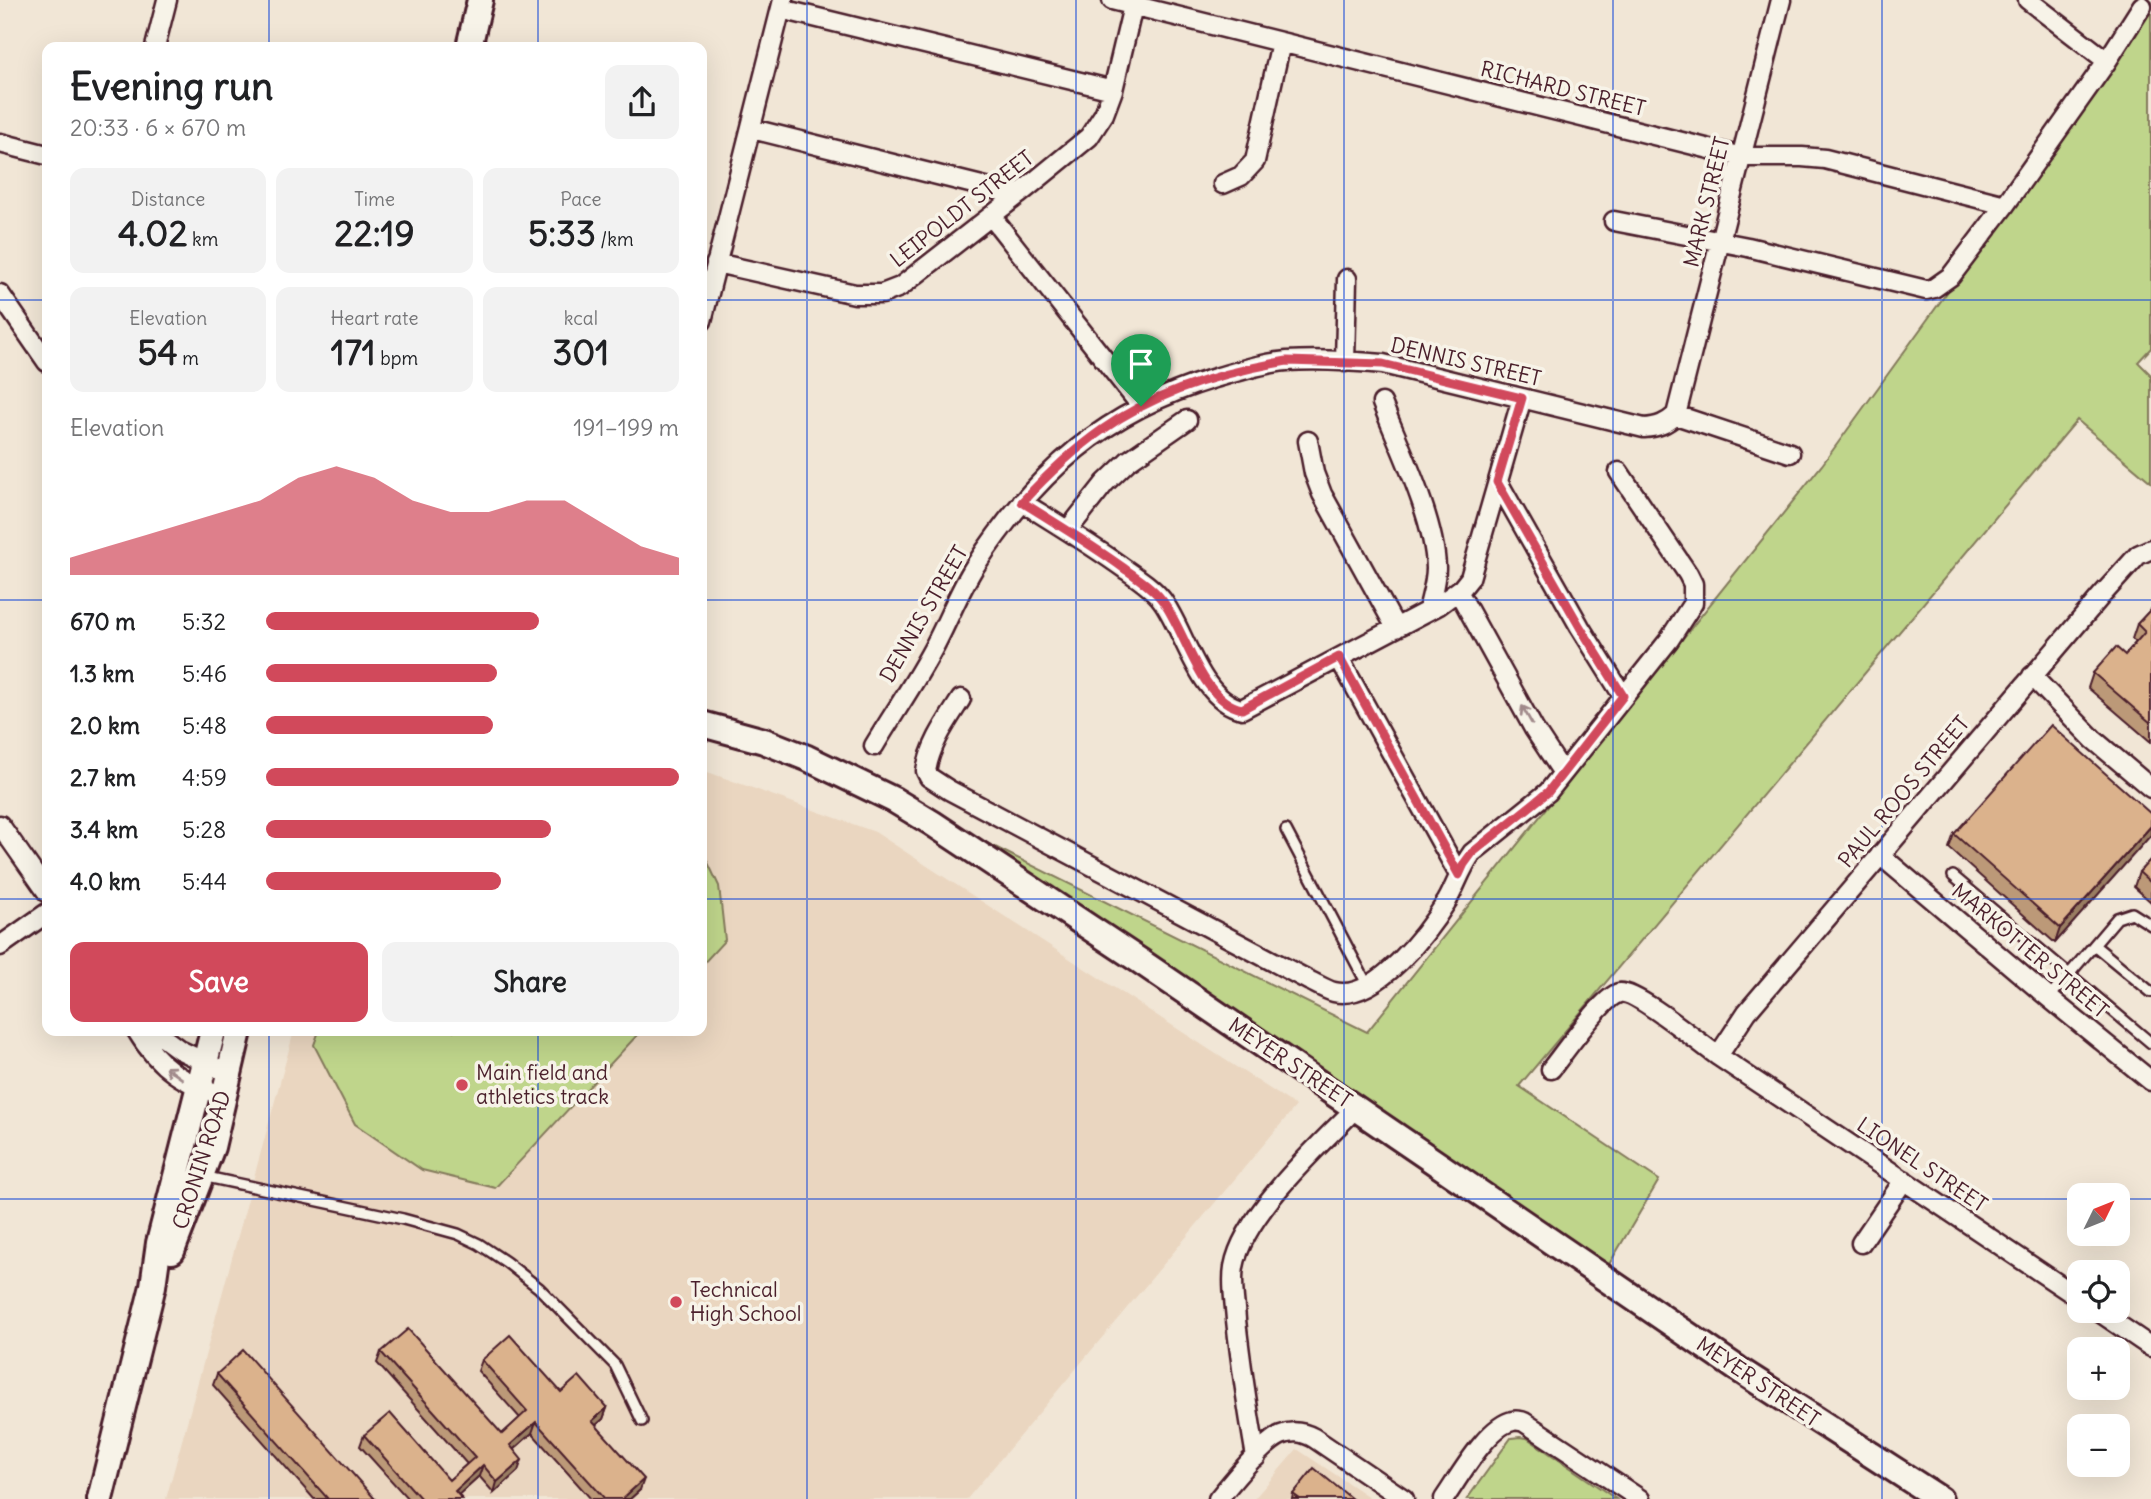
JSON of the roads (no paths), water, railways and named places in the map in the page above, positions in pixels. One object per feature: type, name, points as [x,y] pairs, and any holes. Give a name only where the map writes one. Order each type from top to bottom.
[{"type":"street","points":[[156,42],[167,0]]},
{"type":"street","points":[[471,42],[480,0]]},
{"type":"street","name":"RICHARD STREET","points":[[1112,0],[1742,157],[1825,159],[2005,205]]},
{"type":"street","name":"MARK STREET","points":[[1676,415],[1781,0]]},
{"type":"street","points":[[2028,0],[2107,61]]},
{"type":"street","points":[[707,300],[782,5],[1113,90]]},
{"type":"street","name":"LEIPOLDT STREET","points":[[716,263],[855,294],[882,294],[900,287],[1089,137],[1104,114],[1113,90],[1133,6]]},
{"type":"street","points":[[1614,222],[1720,242],[1926,290],[1934,288],[1951,276],[2005,205],[2107,61],[2142,6]]},
{"type":"street","points":[[1223,184],[1241,176],[1255,161],[1281,42]]},
{"type":"street","points":[[752,129],[1018,195]]},
{"type":"street","points":[[0,143],[42,154]]},
{"type":"street","points":[[991,216],[1141,406]]},
{"type":"street","points":[[1345,362],[1347,279]]},
{"type":"street","points":[[0,294],[42,355]]},
{"type":"street","name":"DENNIS STREET","points":[[874,746],[929,656],[974,568],[1022,502],[1052,470],[1103,429],[1141,406],[1183,388],[1255,366],[1287,361],[1383,364],[1644,428],[1656,427],[1676,415]]},
{"type":"street","points":[[1022,502],[1137,577],[1161,599],[1213,690],[1230,707],[1242,709],[1428,611],[1458,592],[1470,578],[1522,398]]},
{"type":"street","points":[[1382,403],[1411,475],[1435,550],[1436,571],[1428,611]]},
{"type":"street","points":[[1676,415],[1790,453]]},
{"type":"street","points":[[1068,530],[1105,482],[1146,448],[1188,420]]},
{"type":"street","points":[[1308,440],[1314,473],[1322,494],[1395,628]]},
{"type":"street","points":[[961,699],[927,761],[926,771],[929,777],[1310,981],[1335,993],[1357,991],[1388,972],[1405,956],[1439,913],[1472,853],[1537,802],[1563,773],[1669,640],[1693,603],[1693,584],[1678,557],[1619,472]]},
{"type":"street","points":[[1497,482],[1623,696]]},
{"type":"street","name":"PAUL ROOS STREET","points":[[1718,1056],[1748,1012],[2032,676],[2138,555],[2151,549]]},
{"type":"street","points":[[1458,592],[1534,729],[1563,773]]},
{"type":"street","points":[[1339,657],[1459,875]]},
{"type":"street","points":[[2032,676],[2093,740],[2151,788]]},
{"type":"street","name":"MEYER STREET","points":[[707,725],[764,741],[807,758],[894,800],[932,823],[1738,1369],[1938,1499]]},
{"type":"street","points":[[0,825],[42,884]]},
{"type":"street","name":"MARKOTTER STREET","points":[[1881,855],[2151,1081]]},
{"type":"street","points":[[0,946],[42,917]]},
{"type":"street","points":[[1551,1069],[1603,1004],[1619,993],[1643,1001],[1718,1056]]},
{"type":"street","points":[[140,1036],[168,1070],[199,1088],[227,1085]]},
{"type":"street","points":[[161,1036],[205,1063],[227,1085]]},
{"type":"street","name":"CRONIN ROAD","points":[[100,1499],[153,1286],[159,1243],[190,1172],[199,1088],[212,1036]]},
{"type":"street","name":"CRONIN ROAD","points":[[190,1172],[212,1147],[238,1036]]},
{"type":"street","name":"LIONEL STREET","points":[[1718,1056],[2067,1290]]},
{"type":"street","points":[[1256,1457],[1242,1380],[1234,1267],[1249,1231],[1271,1199],[1301,1163],[1356,1108]]},
{"type":"street","points":[[1861,1243],[1904,1180]]},
{"type":"street","points":[[2116,1323],[2151,1347]]},
{"type":"street","points":[[1444,1499],[1486,1440],[1504,1424],[1514,1420],[1524,1422],[1640,1499]]},
{"type":"street","points":[[1218,1499],[1280,1435],[1298,1432],[1306,1434],[1404,1499]]},
{"type":"street","name":"MEYER STREET","points":[[1855,1446],[1875,1468],[1920,1499]]},
{"type":"lane","points":[[1286,830],[1368,986]]},
{"type":"lane","points":[[1953,876],[2151,1043]]},
{"type":"lane","points":[[2049,998],[2110,924],[2122,915],[2132,913],[2151,925]]},
{"type":"lane","points":[[2094,945],[2151,992]]},
{"type":"lane","points":[[190,1172],[403,1219],[458,1234],[479,1244],[539,1288],[615,1366],[642,1421]]},
{"type":"place","name":"Main field and athletics track","points":[[462,1085]]},
{"type":"place","name":"Technical High School","points":[[676,1302]]}]
